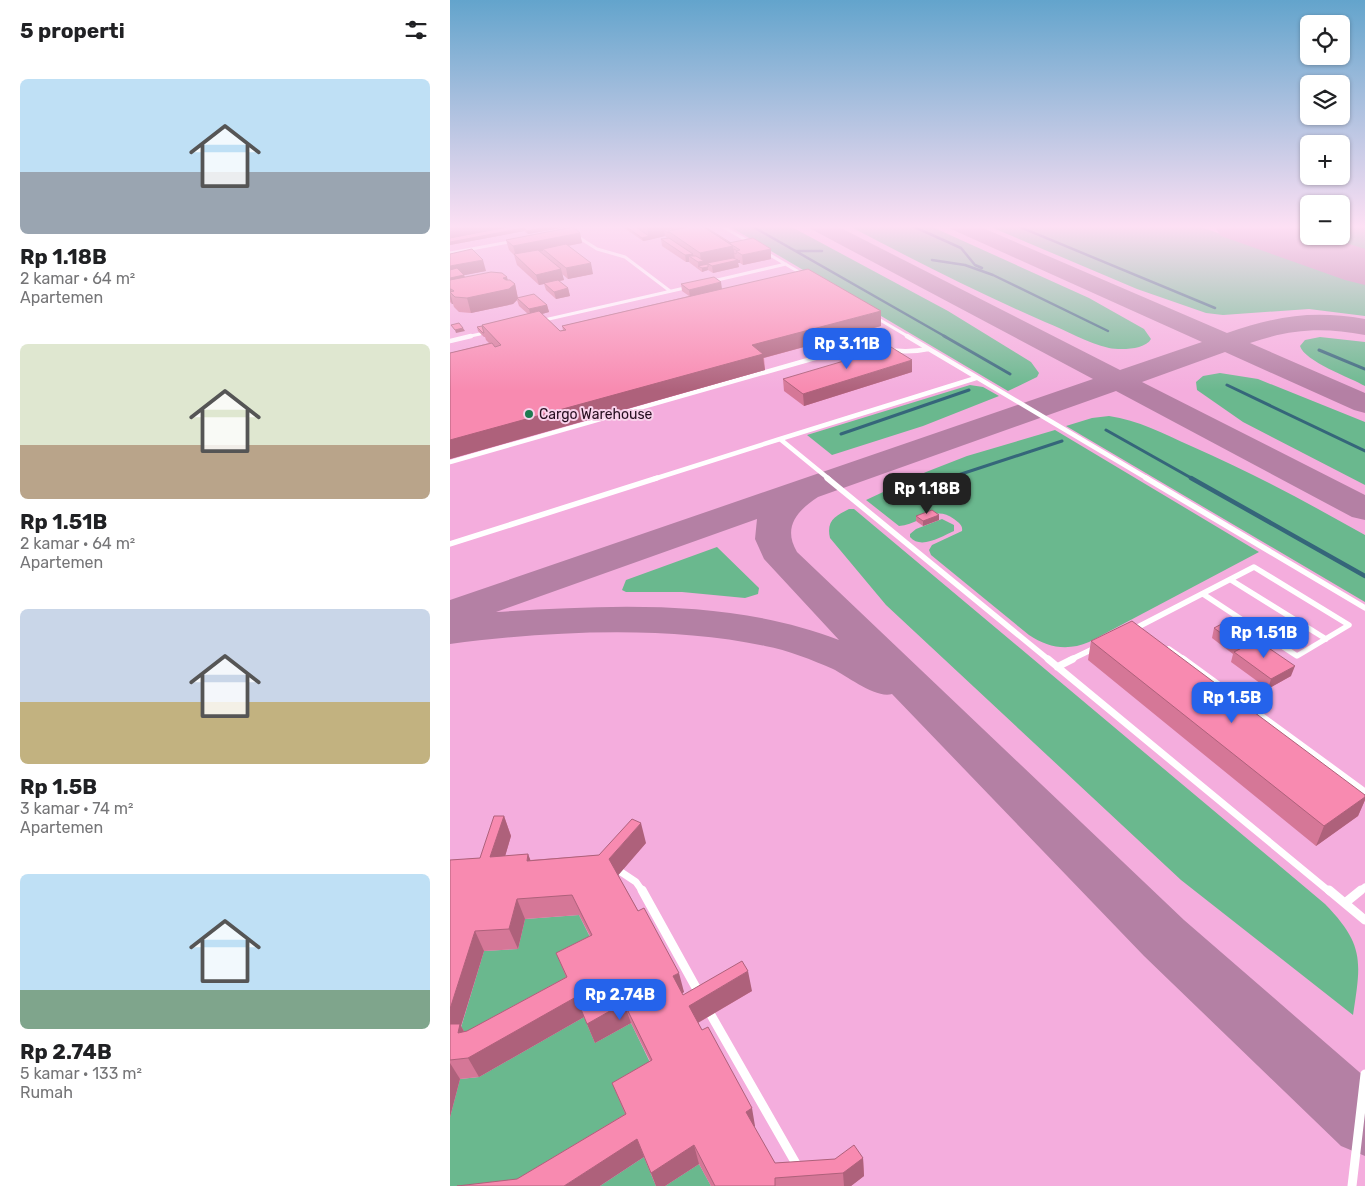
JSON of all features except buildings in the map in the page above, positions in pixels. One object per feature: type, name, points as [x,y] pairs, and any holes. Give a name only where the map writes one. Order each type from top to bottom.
[{"type":"lane","points":[[656,280],[670,291]]},
{"type":"lane","points":[[708,282],[715,280]]},
{"type":"lane","points":[[534,322],[699,284]]},
{"type":"lane","points":[[870,314],[1365,608]]},
{"type":"lane","points":[[450,342],[480,334]]},
{"type":"lane","points":[[450,462],[843,350],[867,348],[912,352],[928,349]]},
{"type":"lane","points":[[450,544],[976,378]]},
{"type":"lane","points":[[780,439],[1365,920]]},
{"type":"lane","points":[[1130,630],[1254,567],[1350,625],[1297,656],[1203,594]]},
{"type":"lane","points":[[1231,580],[1326,639]]},
{"type":"lane","points":[[1138,626],[1146,632]]},
{"type":"lane","points":[[1057,667],[1106,643]]},
{"type":"lane","points":[[1162,644],[1365,792]]},
{"type":"lane","points":[[621,872],[636,882],[644,893],[706,1005]]},
{"type":"lane","points":[[1345,903],[1365,887]]},
{"type":"lane","points":[[711,1015],[805,1179]]},
{"type":"lane","points":[[1352,1186],[1365,1074]]},
{"type":"shaded area","points":[[450,280],[1365,280],[1365,1186],[450,1186]]},
{"type":"green space","points":[[821,280],[891,280],[948,311],[1031,362],[1039,373],[1037,377],[1008,391]]},
{"type":"green space","points":[[955,280],[1050,280],[1089,298],[1144,329],[1151,339],[1148,343],[1138,347],[1126,349],[1109,348],[1093,343]]},
{"type":"green space","points":[[1117,280],[1354,280],[1365,284],[1365,316],[1309,309],[1223,315],[1206,313]]},
{"type":"green space","points":[[1320,337],[1365,342],[1365,386],[1329,369],[1303,352],[1300,346],[1305,340]]},
{"type":"green space","points":[[1220,373],[1258,379],[1365,422],[1365,485],[1243,422],[1197,390],[1196,382],[1203,376]]},
{"type":"green space","points":[[970,385],[983,387],[999,396],[923,426],[832,455],[807,435]]},
{"type":"green space","points":[[1109,416],[1141,424],[1235,466],[1365,535],[1365,602],[1066,426],[1092,418]]},
{"type":"green space","points":[[1055,430],[1259,552],[1089,642],[1073,647],[1058,647],[1043,643],[1029,635],[931,555],[929,550],[932,545],[962,531],[959,523],[954,519],[947,515],[933,514],[899,526],[866,500],[926,472],[967,456]]},
{"type":"green space","points":[[849,509],[854,509],[1325,904],[1338,918],[1354,943],[1357,955],[1358,981],[1353,1015],[1181,880],[886,605],[830,538],[829,527],[831,523],[840,514]]},
{"type":"green space","points":[[942,519],[954,525],[954,531],[938,539],[926,542],[915,541],[910,537],[910,534],[916,529]]},
{"type":"green space","points":[[717,547],[759,588],[758,594],[745,598],[682,592],[626,592],[622,590],[626,580]]},
{"type":"green space","points":[[579,915],[599,955],[574,997],[456,1044],[484,951],[518,949],[525,919]]},
{"type":"green space","points":[[584,1017],[595,1043],[631,1023],[658,1079],[633,1132],[545,1186],[450,1186],[450,1117],[460,1079],[479,1077]]},
{"type":"green space","points":[[644,1157],[656,1186],[600,1186]]},
{"type":"green space","points":[[699,1164],[711,1186],[665,1186]]},
{"type":"waterway","points":[[847,280],[946,337]]},
{"type":"waterway","points":[[1004,280],[1108,331]]},
{"type":"waterway","points":[[1148,280],[1215,308]]},
{"type":"waterway","points":[[944,336],[1010,374]]},
{"type":"waterway","points":[[1319,350],[1365,369]]},
{"type":"waterway","points":[[1227,385],[1365,451]]},
{"type":"waterway","points":[[841,434],[969,390]]},
{"type":"waterway","points":[[1106,430],[1193,479]]},
{"type":"waterway","points":[[946,479],[1062,441]]},
{"type":"waterway","points":[[938,482],[950,478]]},
{"type":"waterway","points":[[1191,478],[1365,576]]},
{"type":"taxiway","points":[[925,280],[1118,381]]},
{"type":"taxiway","points":[[1084,280],[1226,343]]},
{"type":"taxiway","points":[[1226,343],[1283,324],[1318,322],[1365,327]]},
{"type":"taxiway","points":[[1118,381],[1226,343]]},
{"type":"taxiway","points":[[1226,343],[1365,404]]},
{"type":"taxiway","points":[[450,614],[1118,381]]},
{"type":"taxiway","points":[[1118,381],[1365,509]]},
{"type":"taxiway","points":[[806,490],[787,503],[775,520],[773,539],[776,549],[783,559],[1164,938],[1365,1122]]},
{"type":"taxiway","points":[[450,630],[603,620],[688,621],[770,633],[810,644],[849,659],[888,680]]},
{"type":"place","name":"Cargo Warehouse","points":[[529,414]]}]
